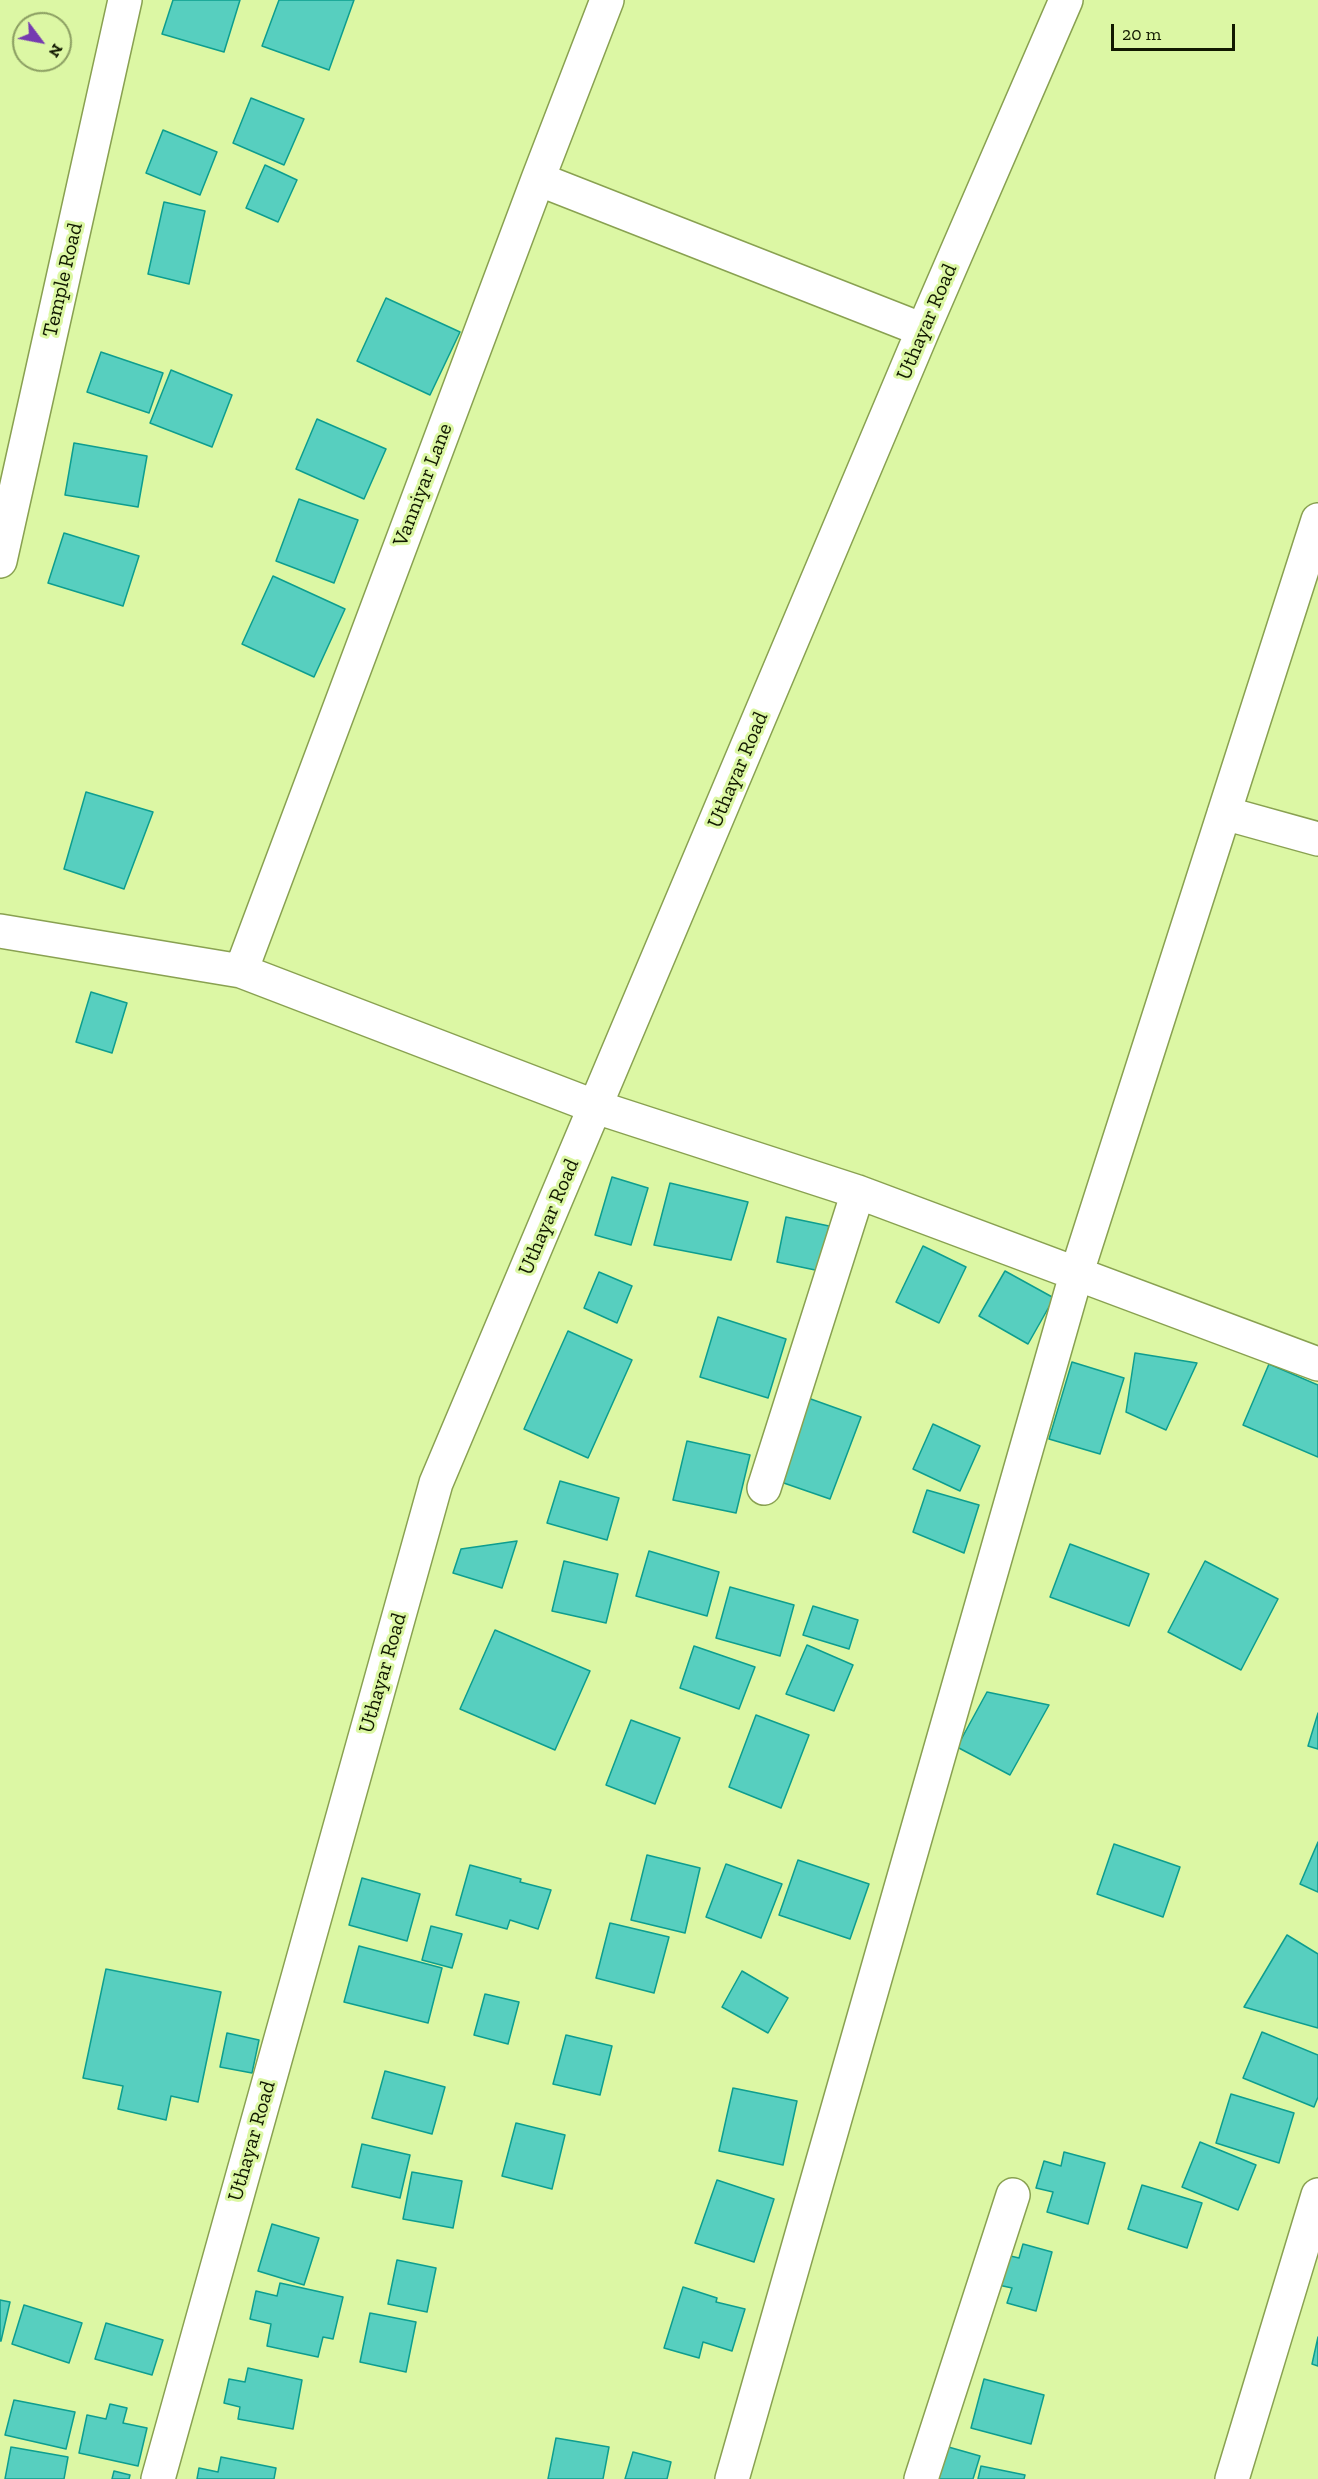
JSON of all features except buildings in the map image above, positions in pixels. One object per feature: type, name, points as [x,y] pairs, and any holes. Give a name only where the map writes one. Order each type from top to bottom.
[{"type":"street","name":"Temple Road","points":[[0,561],[125,0]]},
{"type":"street","name":"Vanniyar Lane","points":[[241,971],[607,0]]},
{"type":"street","name":"Uthayar Road","points":[[158,2479],[436,1483],[923,330],[1066,0]]},
{"type":"street","points":[[538,179],[923,330]]},
{"type":"street","points":[[732,2479],[1076,1275],[1318,520]]},
{"type":"street","points":[[1224,813],[1318,839]]},
{"type":"street","points":[[0,931],[241,971],[596,1107],[858,1192],[1318,1364]]},
{"type":"street","points":[[764,1488],[858,1192]]},
{"type":"street","points":[[921,2479],[1013,2194]]},
{"type":"street","points":[[1232,2479],[1318,2194]]}]
